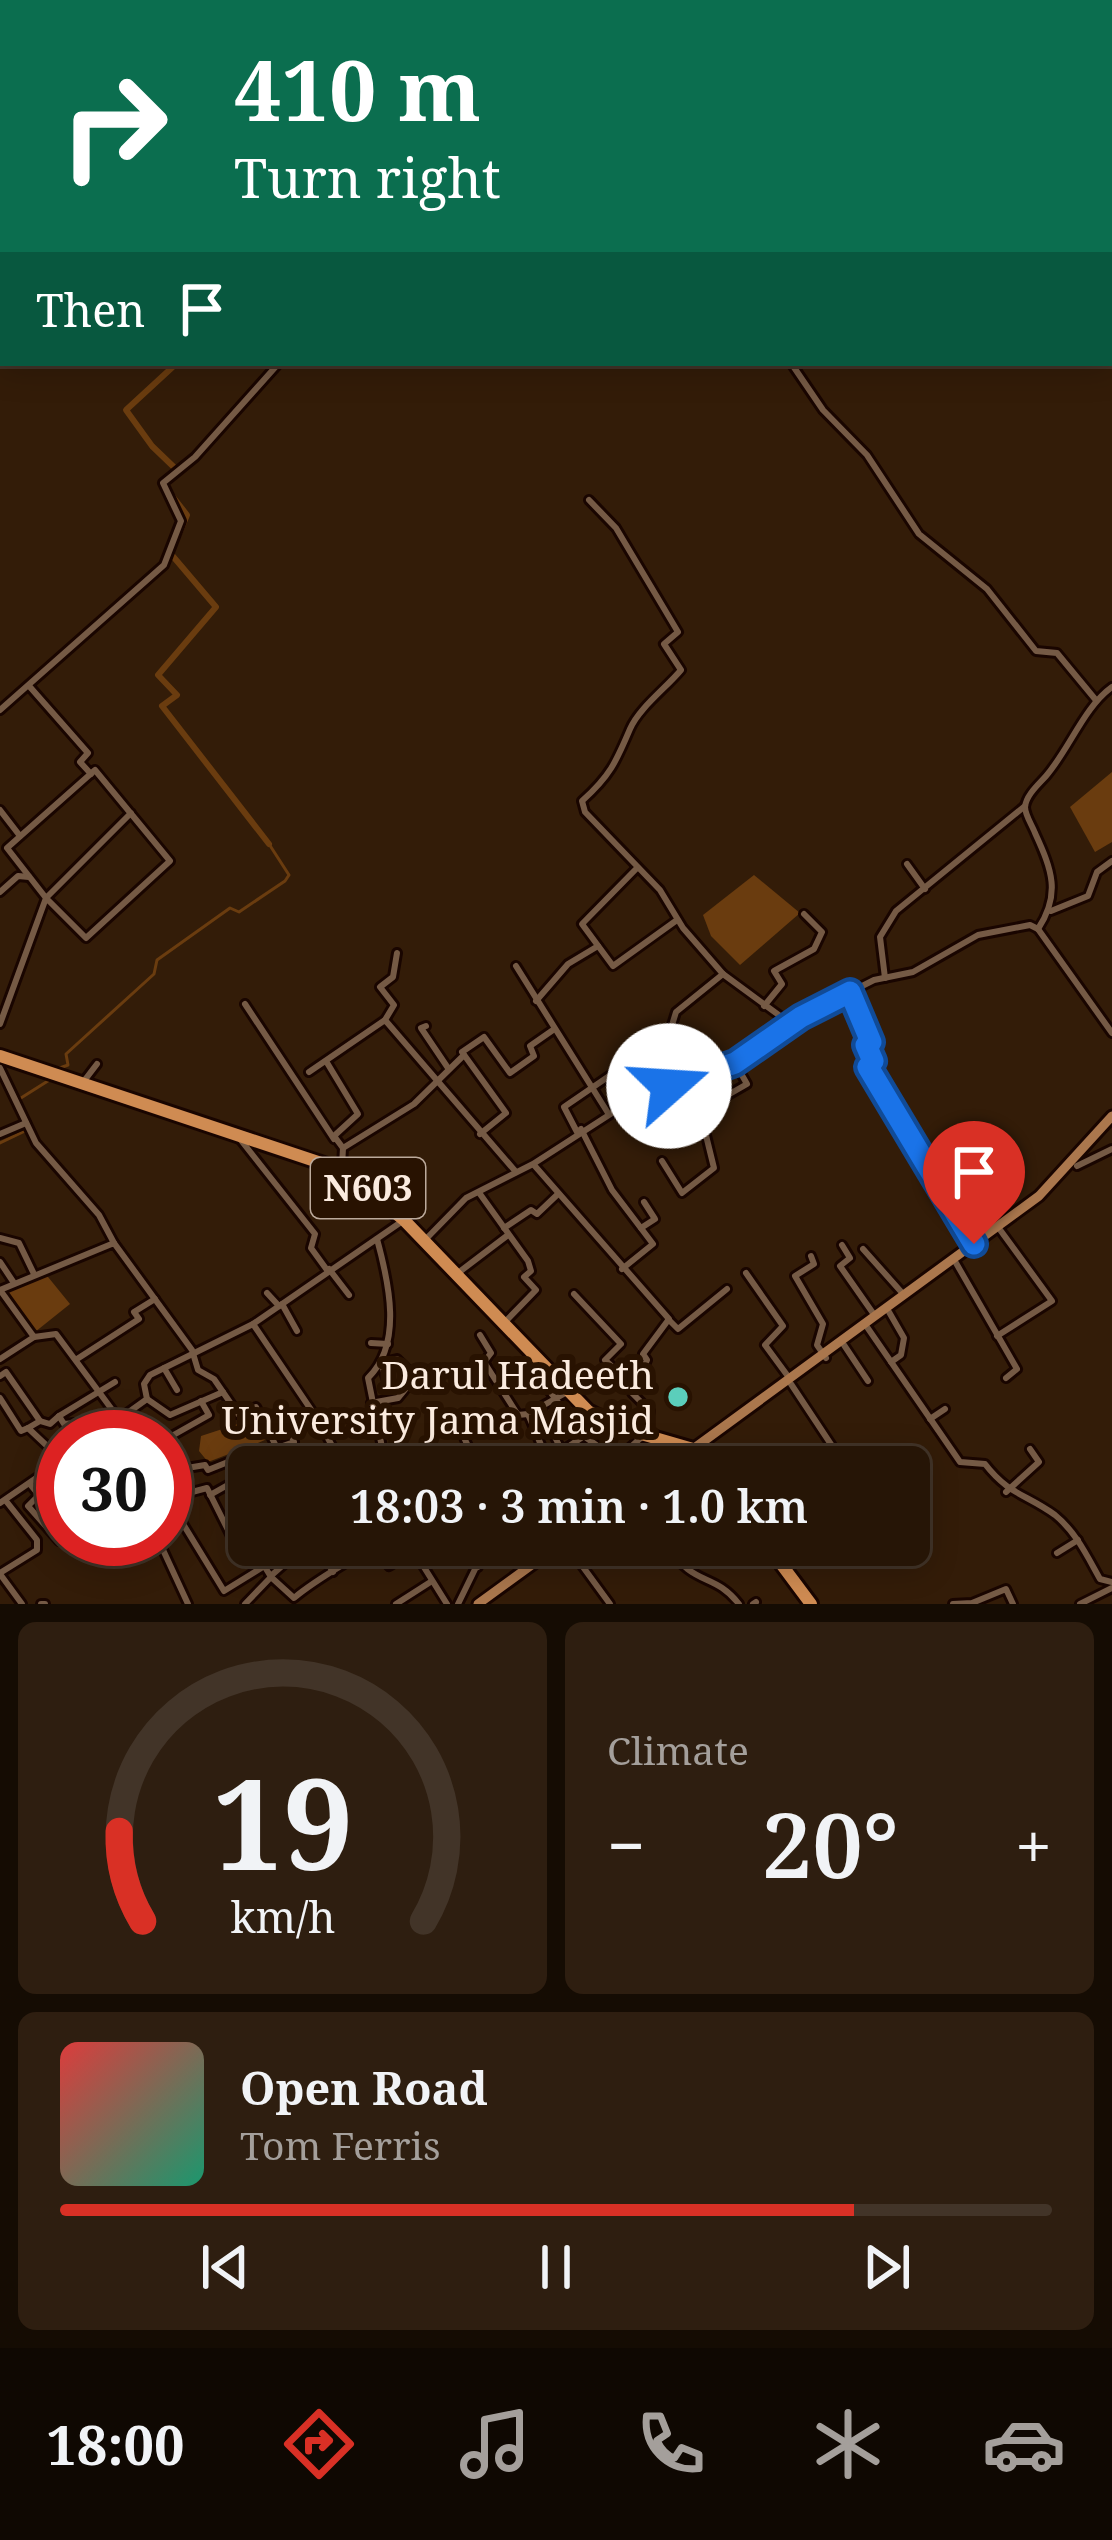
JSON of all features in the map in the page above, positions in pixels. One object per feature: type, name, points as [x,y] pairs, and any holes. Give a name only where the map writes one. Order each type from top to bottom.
[{"type":"highway","name":"N603","points":[[2,1062],[342,1170],[404,1220],[551,1374],[563,1396],[604,1422],[671,1446]]},
{"type":"highway","points":[[783,1566],[811,1604]]},
{"type":"main road","points":[[825,1356],[956,1263],[1077,1166],[1112,1120]]},
{"type":"main road","points":[[708,1446],[875,1316],[999,1229],[1063,1175],[1112,1120]]},
{"type":"main road","points":[[478,1604],[533,1566]]},
{"type":"main road","points":[[488,1604],[537,1566]]},
{"type":"street","points":[[0,710],[164,565],[181,521],[163,482],[196,457],[276,366]]},
{"type":"street","points":[[792,366],[823,410],[867,455],[919,534],[987,589],[1036,651],[1057,653],[1095,699]]},
{"type":"street","points":[[589,500],[616,528],[678,632],[664,644],[681,670],[639,716],[604,782],[583,801],[595,825],[672,904],[677,920],[723,974],[791,1024]]},
{"type":"street","points":[[885,978],[880,937],[896,911],[1025,806],[1065,754],[1095,699],[1112,686]]},
{"type":"street","points":[[30,687],[88,753],[80,762],[91,774]]},
{"type":"street","points":[[95,770],[131,813],[170,861],[86,938],[46,898],[7,848],[95,770]]},
{"type":"street","points":[[1025,806],[1048,866],[1051,911]]},
{"type":"street","points":[[0,810],[20,836]]},
{"type":"street","points":[[0,1024],[46,898],[131,813]]},
{"type":"street","points":[[1038,929],[1051,911],[1088,896],[1097,872],[1112,861]]},
{"type":"street","points":[[907,864],[925,889]]},
{"type":"street","points":[[636,868],[584,919],[613,966],[677,920]]},
{"type":"street","points":[[0,892],[18,876],[29,877]]},
{"type":"street","points":[[764,1006],[781,986],[774,971],[814,949],[822,932],[804,914]]},
{"type":"street","points":[[424,1241],[457,1206],[533,1164],[608,1113],[701,1071],[735,1063],[791,1024],[850,992],[923,968],[978,935],[1030,925],[1038,929],[1112,1033]]},
{"type":"street","points":[[536,1001],[568,964],[598,946]]},
{"type":"street","points":[[309,1072],[385,1020],[394,1005],[380,987],[393,977],[397,953]]},
{"type":"street","points":[[516,966],[608,1113]]},
{"type":"street","points":[[622,1269],[653,1244],[603,1175],[565,1107],[669,1035],[676,1012],[723,974]]},
{"type":"street","points":[[850,992],[871,1042],[866,1045],[873,1061],[868,1067],[974,1244]]},
{"type":"street","points":[[245,1004],[343,1148],[342,1170]]},
{"type":"street","points":[[385,1020],[516,1172]]},
{"type":"street","points":[[426,1026],[421,1028],[448,1068]]},
{"type":"street","points":[[343,1148],[391,1121],[438,1084],[448,1068],[484,1037],[509,1073],[534,1056],[530,1046],[553,1030]]},
{"type":"street","points":[[464,1055],[506,1113],[480,1134]]},
{"type":"street","points":[[326,1061],[358,1114],[334,1139]]},
{"type":"street","points":[[2,1062],[36,1143],[99,1215],[192,1350],[198,1370],[223,1392],[238,1414],[256,1407],[277,1448],[294,1442],[290,1432],[318,1420]]},
{"type":"street","points":[[662,1161],[682,1193],[714,1168],[700,1111],[747,1084],[735,1063]]},
{"type":"street","points":[[82,1084],[98,1064]]},
{"type":"street","points":[[0,1134],[26,1123]]},
{"type":"street","points":[[240,1134],[241,1146],[263,1166],[314,1234],[310,1248],[349,1294]]},
{"type":"street","points":[[1077,1166],[1112,1150]]},
{"type":"street","points":[[533,1164],[678,1329],[727,1289]]},
{"type":"street","points":[[480,1194],[528,1261],[531,1271],[524,1277],[536,1290],[503,1324]]},
{"type":"street","points":[[456,1274],[531,1210],[537,1214],[558,1194]]},
{"type":"street","points":[[641,1228],[655,1219],[644,1202]]},
{"type":"street","points":[[147,1399],[146,1379],[192,1350],[254,1324],[404,1220]]},
{"type":"street","points":[[997,1336],[1052,1300],[999,1229]]},
{"type":"street","points":[[0,1238],[19,1243],[34,1274]]},
{"type":"street","points":[[377,1239],[390,1305],[383,1364],[391,1392]]},
{"type":"street","points":[[34,1337],[0,1290],[114,1243]]},
{"type":"street","points":[[842,1245],[850,1258],[840,1267],[875,1316]]},
{"type":"street","points":[[863,1249],[904,1295]]},
{"type":"street","points":[[811,1256],[814,1264],[795,1276],[823,1324],[817,1345],[825,1356]]},
{"type":"street","points":[[0,1262],[14,1283]]},
{"type":"street","points":[[956,1263],[1017,1369],[1006,1378]]},
{"type":"street","points":[[746,1274],[783,1326],[765,1345],[833,1446]]},
{"type":"street","points":[[267,1293],[297,1331]]},
{"type":"street","points":[[574,1294],[621,1343],[605,1360],[634,1387]]},
{"type":"street","points":[[77,1359],[139,1319],[134,1312],[155,1299]]},
{"type":"street","points":[[889,1312],[904,1338],[901,1355],[891,1362]]},
{"type":"street","points":[[635,1446],[644,1435],[650,1411],[632,1393],[647,1360],[643,1354],[669,1320]]},
{"type":"street","points":[[254,1324],[333,1446]]},
{"type":"street","points":[[867,1327],[960,1462],[985,1465],[1006,1492],[1054,1515],[1078,1540],[1100,1579],[1112,1582]]},
{"type":"street","points":[[36,1416],[3,1374],[0,1360],[34,1337],[56,1334],[112,1410]]},
{"type":"street","points":[[480,1334],[491,1352],[484,1362],[518,1415],[563,1396],[584,1436],[596,1446]]},
{"type":"street","points":[[370,1343],[388,1343]]},
{"type":"street","points":[[844,1345],[868,1381]]},
{"type":"street","points":[[381,1446],[368,1378],[397,1359],[410,1372]]},
{"type":"street","points":[[164,1368],[177,1390]]},
{"type":"street","points":[[68,1410],[115,1382]]},
{"type":"street","points":[[371,1403],[398,1398],[407,1387]]},
{"type":"street","points":[[147,1399],[170,1415],[223,1392]]},
{"type":"street","points":[[0,1398],[21,1431],[36,1423]]},
{"type":"street","points":[[131,1410],[147,1399]]},
{"type":"street","points":[[192,1425],[209,1415],[201,1401]]},
{"type":"street","points":[[540,1408],[562,1451],[584,1436]]},
{"type":"street","points":[[930,1419],[946,1409]]},
{"type":"street","points":[[528,1414],[541,1446]]},
{"type":"street","points":[[458,1424],[468,1446]]},
{"type":"street","points":[[28,1428],[36,1435]]},
{"type":"street","points":[[656,1446],[662,1440]]},
{"type":"street","points":[[1006,1492],[1039,1462],[1030,1450]]},
{"type":"street","points":[[192,1469],[228,1461]]},
{"type":"street","points":[[22,1604],[0,1574],[38,1550],[38,1540],[3,1502],[36,1479]]},
{"type":"street","points":[[30,1484],[36,1491]]},
{"type":"street","points":[[210,1495],[228,1487]]},
{"type":"street","points":[[192,1492],[207,1488],[228,1530]]},
{"type":"street","points":[[192,1539],[224,1591],[264,1566]]},
{"type":"street","points":[[1057,1553],[1078,1540]]},
{"type":"street","points":[[170,1566],[188,1604]]},
{"type":"street","points":[[267,1566],[294,1598],[320,1574],[341,1566]]},
{"type":"street","points":[[245,1604],[282,1566]]},
{"type":"street","points":[[329,1566],[333,1572]]},
{"type":"street","points":[[423,1566],[447,1604]]},
{"type":"street","points":[[580,1566],[610,1604]]},
{"type":"street","points":[[682,1566],[687,1573],[728,1589],[740,1604]]},
{"type":"street","points":[[458,1604],[478,1567]]},
{"type":"street","points":[[396,1604],[432,1581]]},
{"type":"street","points":[[1080,1604],[1112,1582]]},
{"type":"street","points":[[957,1604],[972,1604],[1006,1588],[1013,1604]]},
{"type":"shaded area","points":[[1112,772],[1112,842],[1095,852],[1070,807]]},
{"type":"shaded area","points":[[754,875],[800,913],[740,965],[711,936],[703,915]]},
{"type":"shaded area","points":[[44,1272],[70,1304],[35,1332],[4,1292]]},
{"type":"shaded area","points":[[256,1418],[267,1439],[251,1446],[228,1446],[228,1454],[208,1462],[199,1451],[201,1436]]},
{"type":"waterway","points":[[152,446],[126,410],[174,366]]},
{"type":"waterway","points":[[153,447],[179,472]]},
{"type":"waterway","points":[[169,492],[187,515],[178,536]]},
{"type":"waterway","points":[[171,554],[216,607],[158,675],[177,695],[162,706],[269,844]]},
{"type":"waterway","points":[[57,1069],[68,1065],[66,1054],[154,974],[157,960],[230,908],[239,912],[285,881],[289,875],[269,844]]},
{"type":"waterway","points":[[0,1143],[25,1131],[13,1103],[51,1079]]},
{"type":"place","name":"Darul Hadeeth University Jama Masjid","points":[[678,1397]]},
{"type":"route","points":[[669,1086],[701,1071],[735,1063],[801,1017],[850,992],[871,1042],[866,1045],[874,1057],[868,1067],[974,1244]]}]
